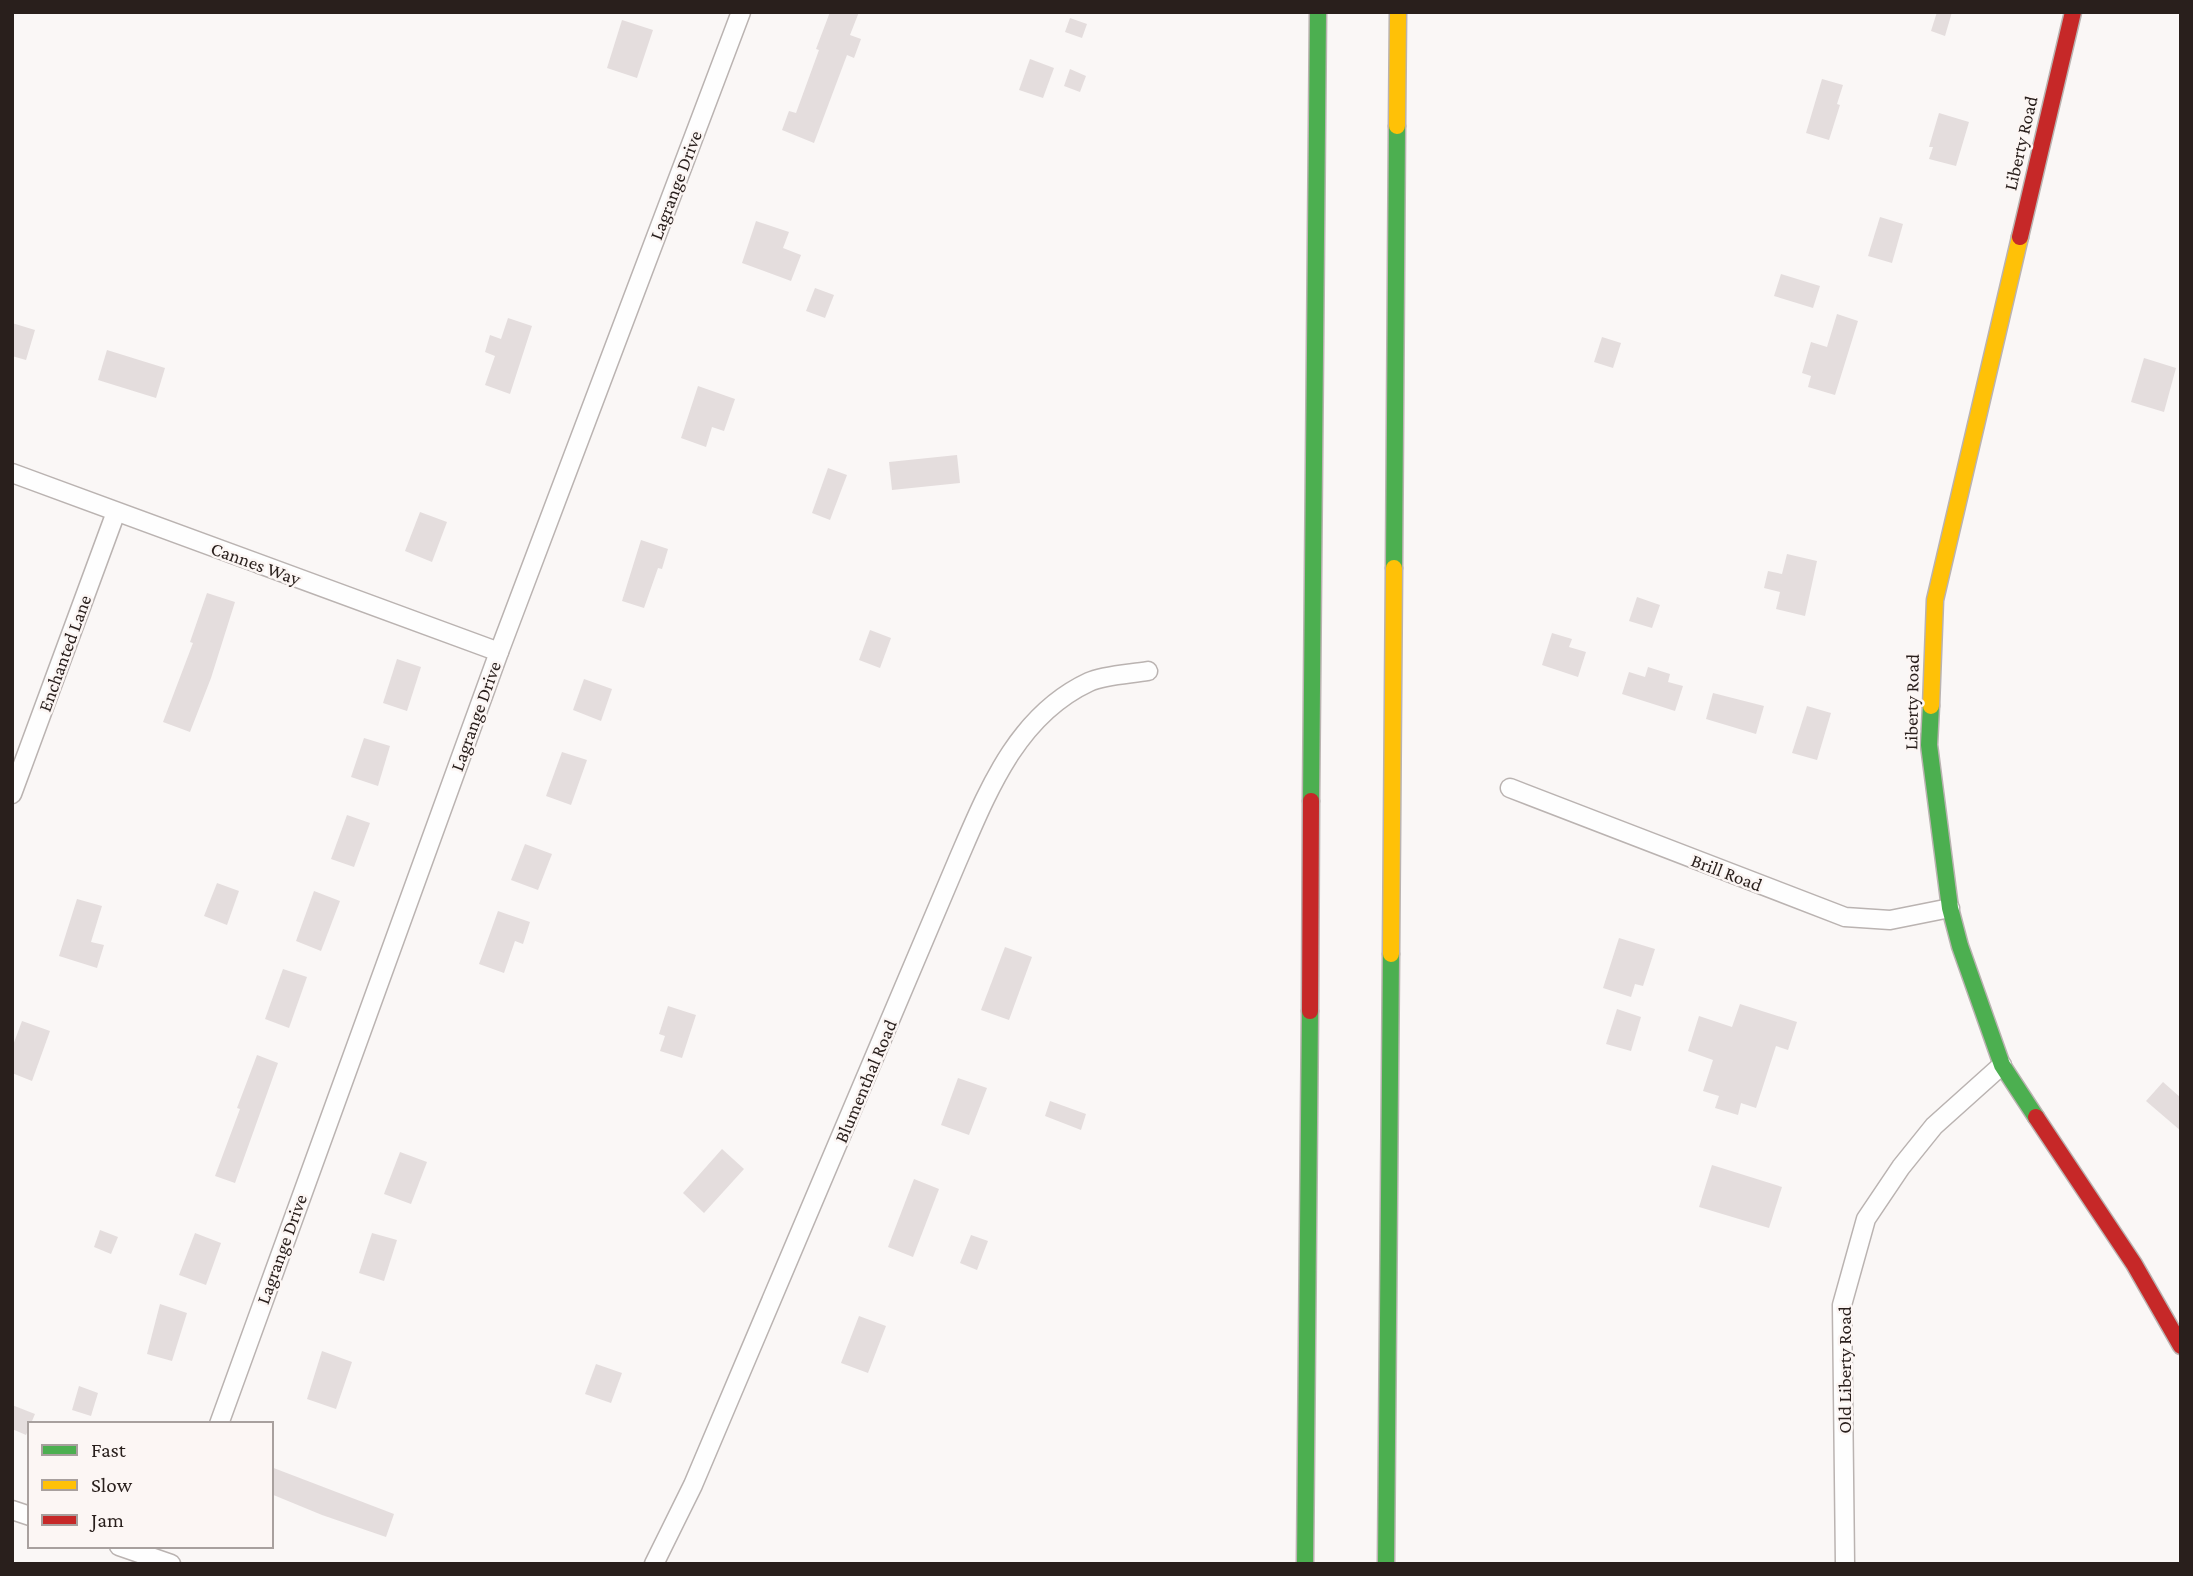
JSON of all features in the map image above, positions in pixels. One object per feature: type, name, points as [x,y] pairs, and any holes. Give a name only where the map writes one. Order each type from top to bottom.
[{"type":"main road","points":[[1305,1564],[1318,12]]},
{"type":"main road","points":[[1386,1564],[1398,12]]},
{"type":"main road","name":"Liberty Road","points":[[2073,12],[1935,600],[1928,745],[1950,908],[1960,946],[2002,1065],[2134,1264],[2181,1346]]},
{"type":"street","name":"Lagrange Drive","points":[[220,1422],[499,652],[741,12]]},
{"type":"street","name":"Cannes Way","points":[[12,473],[499,652]]},
{"type":"street","name":"Enchanted Lane","points":[[12,794],[116,512]]},
{"type":"street","name":"Blumenthal Road","points":[[654,1564],[694,1485],[957,862],[996,776],[1037,719],[1063,698],[1091,681],[1147,671]]},
{"type":"street","name":"Brill Road","points":[[1510,788],[1845,917],[1890,920],[1950,908]]},
{"type":"street","name":"Old Liberty Road","points":[[1845,1564],[1842,1305],[1866,1219],[1901,1167],[1934,1126],[2002,1065]]},
{"type":"street","points":[[126,1548],[170,1564]]},
{"type":"building","points":[[830,12],[859,12],[850,35],[861,39],[854,58],[847,55],[814,143],[782,130],[789,111],[796,113]]},
{"type":"building","points":[[1937,12],[1952,12],[1945,36],[1931,31]]},
{"type":"building","points":[[1070,18],[1087,24],[1082,38],[1065,32]]},
{"type":"building","points":[[622,20],[653,30],[637,78],[607,68]]},
{"type":"building","points":[[1030,59],[1054,68],[1043,98],[1019,90]]},
{"type":"building","points":[[1070,69],[1086,76],[1080,92],[1064,86]]},
{"type":"building","points":[[1822,79],[1843,85],[1829,140],[1806,133]]},
{"type":"building","points":[[1939,113],[1969,122],[1956,166],[1929,159],[1933,147],[1929,147]]},
{"type":"building","points":[[1880,217],[1903,224],[1892,263],[1868,256]]},
{"type":"building","points":[[756,221],[789,232],[783,248],[801,255],[791,281],[742,263]]},
{"type":"building","points":[[1781,274],[1820,286],[1813,308],[1774,296]]},
{"type":"building","points":[[815,288],[834,295],[825,318],[806,311]]},
{"type":"building","points":[[1837,314],[1858,321],[1835,395],[1808,387],[1811,376],[1802,373],[1811,342],[1827,347]]},
{"type":"building","points":[[508,318],[532,326],[510,394],[485,385],[495,356],[485,352],[490,335],[501,339]]},
{"type":"building","points":[[12,323],[35,330],[26,360],[12,356]]},
{"type":"building","points":[[1602,337],[1621,343],[1613,368],[1594,362]]},
{"type":"building","points":[[107,350],[165,368],[156,398],[98,380]]},
{"type":"building","points":[[2144,358],[2176,368],[2164,412],[2131,402]]},
{"type":"building","points":[[698,386],[735,399],[724,431],[712,427],[706,447],[681,438]]},
{"type":"building","points":[[957,455],[960,483],[892,490],[889,462]]},
{"type":"building","points":[[828,468],[847,475],[830,520],[812,513]]},
{"type":"building","points":[[420,512],[447,522],[432,562],[405,551]]},
{"type":"building","points":[[641,540],[668,549],[662,569],[658,568],[644,608],[622,601]]},
{"type":"building","points":[[1787,554],[1817,561],[1805,616],[1776,609],[1780,592],[1764,588],[1768,571],[1782,574]]},
{"type":"building","points":[[207,593],[235,602],[211,678],[190,732],[163,722],[193,643],[190,642]]},
{"type":"building","points":[[1637,597],[1660,605],[1652,628],[1629,621]]},
{"type":"building","points":[[870,630],[891,638],[880,668],[859,660]]},
{"type":"building","points":[[1552,633],[1572,639],[1569,647],[1586,652],[1578,677],[1542,665]]},
{"type":"building","points":[[397,659],[421,667],[407,711],[383,703]]},
{"type":"building","points":[[1648,667],[1670,674],[1668,682],[1683,686],[1675,711],[1622,694],[1629,672],[1645,677]]},
{"type":"building","points":[[584,679],[612,689],[601,721],[573,710]]},
{"type":"building","points":[[1713,693],[1764,706],[1756,734],[1706,719]]},
{"type":"building","points":[[1807,706],[1831,713],[1817,760],[1792,753]]},
{"type":"building","points":[[364,738],[390,746],[378,786],[351,777]]},
{"type":"building","points":[[562,752],[587,760],[571,805],[546,796]]},
{"type":"building","points":[[347,815],[370,823],[354,867],[331,859]]},
{"type":"building","points":[[525,844],[552,854],[538,890],[511,880]]},
{"type":"building","points":[[217,883],[239,891],[227,925],[204,916]]},
{"type":"building","points":[[314,891],[340,901],[321,951],[296,941]]},
{"type":"building","points":[[77,899],[102,906],[91,942],[104,945],[97,968],[59,956]]},
{"type":"building","points":[[498,911],[530,922],[523,944],[515,941],[504,973],[479,964]]},
{"type":"building","points":[[1619,938],[1655,949],[1643,986],[1635,984],[1631,997],[1603,988]]},
{"type":"building","points":[[1005,947],[1032,957],[1009,1020],[981,1010]]},
{"type":"building","points":[[283,969],[307,977],[289,1028],[265,1019]]},
{"type":"building","points":[[1740,1004],[1797,1022],[1788,1050],[1776,1046],[1756,1108],[1741,1103],[1738,1115],[1715,1108],[1719,1096],[1703,1091],[1713,1060],[1688,1051],[1699,1016],[1732,1027]]},
{"type":"building","points":[[668,1006],[696,1015],[682,1058],[660,1051],[665,1036],[659,1034]]},
{"type":"building","points":[[1617,1009],[1641,1017],[1631,1051],[1606,1044]]},
{"type":"building","points":[[22,1021],[50,1031],[32,1081],[12,1073],[12,1048]]},
{"type":"building","points":[[257,1055],[278,1063],[235,1183],[215,1176]]},
{"type":"building","points":[[958,1078],[987,1088],[969,1135],[941,1125]]},
{"type":"building","points":[[2163,1082],[2181,1098],[2181,1131],[2146,1101]]},
{"type":"building","points":[[1050,1101],[1086,1114],[1081,1130],[1045,1116]]},
{"type":"building","points":[[722,1149],[744,1169],[704,1213],[683,1193]]},
{"type":"building","points":[[400,1152],[427,1162],[411,1204],[384,1194]]},
{"type":"building","points":[[1712,1165],[1782,1187],[1769,1228],[1699,1207]]},
{"type":"building","points":[[914,1179],[939,1189],[913,1257],[888,1247]]},
{"type":"building","points":[[100,1230],[118,1237],[111,1254],[94,1247]]},
{"type":"building","points":[[195,1233],[221,1243],[206,1285],[179,1275]]},
{"type":"building","points":[[372,1233],[397,1240],[384,1281],[359,1273]]},
{"type":"building","points":[[971,1235],[988,1241],[977,1270],[960,1263]]},
{"type":"building","points":[[160,1304],[187,1313],[172,1361],[147,1354]]},
{"type":"building","points":[[859,1316],[886,1326],[868,1373],[841,1363]]},
{"type":"building","points":[[322,1351],[352,1362],[336,1409],[307,1399]]},
{"type":"building","points":[[596,1364],[622,1373],[611,1403],[585,1394]]},
{"type":"building","points":[[79,1386],[98,1393],[91,1416],[72,1410]]},
{"type":"building","points":[[12,1405],[35,1414],[32,1422],[28,1422],[26,1435],[12,1429]]},
{"type":"building","points":[[273,1468],[394,1514],[386,1537],[273,1495]]},
{"type":"traffic: fast","points":[[1311,801],[1318,12]]},
{"type":"traffic: fast","points":[[1394,568],[1397,126]]},
{"type":"traffic: fast","points":[[1931,706],[1929,745],[1950,908],[1960,946],[2002,1065],[2036,1117]]},
{"type":"traffic: fast","points":[[1386,1564],[1391,954]]},
{"type":"traffic: fast","points":[[1305,1564],[1310,1011]]},
{"type":"traffic: slow","points":[[1397,126],[1398,12]]},
{"type":"traffic: slow","points":[[1931,706],[1935,600],[2020,237]]},
{"type":"traffic: slow","points":[[1391,954],[1394,568]]},
{"type":"traffic: jam","points":[[2020,237],[2073,12]]},
{"type":"traffic: jam","points":[[1310,1011],[1311,801]]},
{"type":"traffic: jam","points":[[2036,1117],[2134,1264],[2181,1346]]}]
